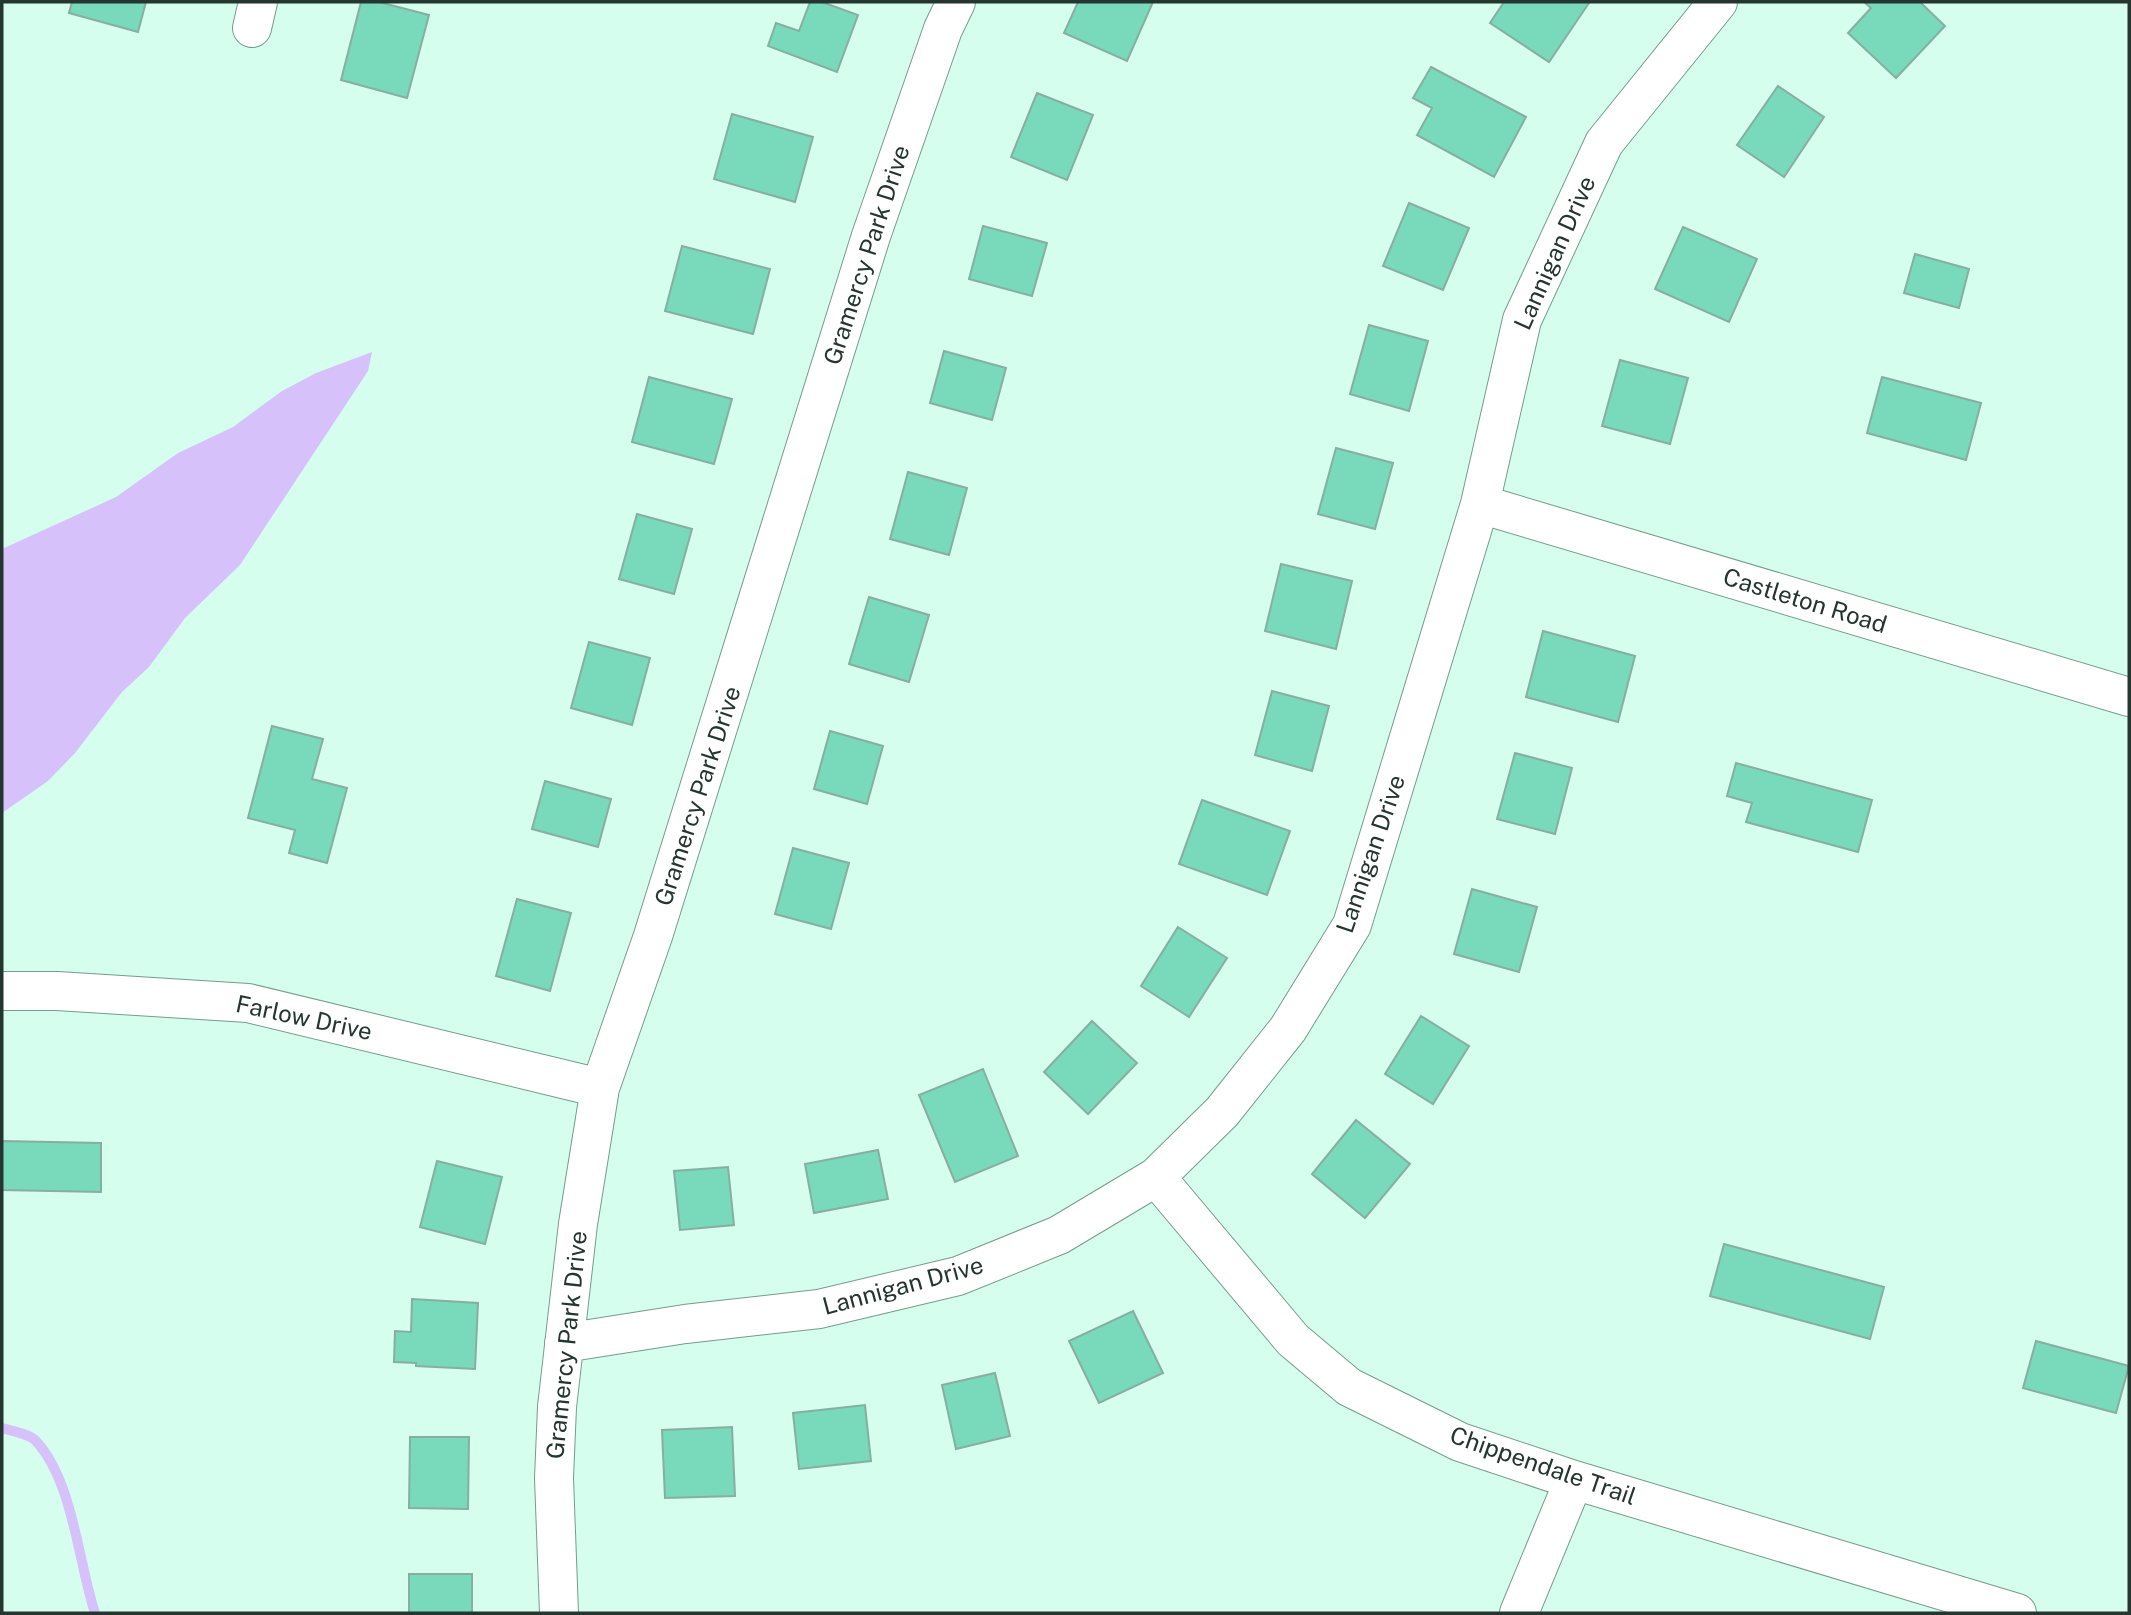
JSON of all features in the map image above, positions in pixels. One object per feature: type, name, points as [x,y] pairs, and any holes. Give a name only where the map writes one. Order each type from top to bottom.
[{"type":"street","name":"Gramercy Park Drive","points":[[559,1613],[554,1478],[557,1407],[600,1088],[670,885],[871,236],[943,29],[956,2]]},
{"type":"street","name":"Lannigan Drive","points":[[564,1343],[685,1324],[819,1309],[958,1276],[1059,1235],[1156,1177],[1222,1112],[1288,1029],[1352,925],[1480,504],[1521,320],[1604,143],[1718,2]]},
{"type":"street","name":"Castleton Road","points":[[1480,504],[2129,697]]},
{"type":"street","name":"Farlow Drive","points":[[2,991],[57,991],[248,1003],[600,1088]]},
{"type":"street","name":"Chippendale Trail","points":[[1156,1177],[1293,1340],[1349,1387],[1460,1442],[1574,1480],[2017,1613]]},
{"type":"street","points":[[1519,1613],[1574,1480]]},
{"type":"shaded area","points":[[372,352],[368,371],[240,565],[185,618],[149,667],[122,692],[75,753],[48,781],[2,813],[2,549],[116,497],[178,453],[233,427],[282,391],[316,373]]},
{"type":"building","points":[[72,2],[146,2],[138,32],[69,13]]},
{"type":"building","points":[[361,2],[379,2],[429,15],[407,98],[341,80]]},
{"type":"building","points":[[810,2],[822,2],[858,15],[837,72],[768,46],[776,23],[799,31]]},
{"type":"building","points":[[1078,2],[1153,2],[1127,61],[1064,33]]},
{"type":"building","points":[[1504,2],[1589,3],[1549,62],[1490,23]]},
{"type":"building","points":[[1864,2],[1920,2],[1945,26],[1896,78],[1848,33],[1871,8]]},
{"type":"building","points":[[1431,67],[1526,117],[1494,177],[1417,135],[1432,108],[1413,98]]},
{"type":"building","points":[[1778,86],[1824,117],[1784,177],[1737,145]]},
{"type":"building","points":[[1037,93],[1093,115],[1067,180],[1011,157]]},
{"type":"building","points":[[732,114],[813,137],[795,202],[714,179]]},
{"type":"building","points":[[1409,203],[1469,228],[1443,290],[1383,266]]},
{"type":"building","points":[[983,226],[1047,243],[1032,296],[969,279]]},
{"type":"building","points":[[1683,227],[1757,259],[1729,322],[1655,289]]},
{"type":"building","points":[[682,246],[770,269],[753,334],[665,311]]},
{"type":"building","points":[[1915,254],[1969,269],[1959,308],[1904,293]]},
{"type":"building","points":[[1369,325],[1428,341],[1409,411],[1350,394]]},
{"type":"building","points":[[944,351],[1006,368],[992,420],[930,403]]},
{"type":"building","points":[[1620,360],[1688,378],[1670,444],[1602,426]]},
{"type":"building","points":[[649,377],[732,399],[714,464],[632,442]]},
{"type":"building","points":[[1882,377],[1981,403],[1966,460],[1867,433]]},
{"type":"building","points":[[1336,448],[1393,463],[1375,529],[1318,514]]},
{"type":"building","points":[[908,472],[967,488],[949,555],[890,539]]},
{"type":"building","points":[[637,514],[692,529],[674,594],[619,579]]},
{"type":"building","points":[[1281,564],[1352,581],[1336,649],[1265,631]]},
{"type":"building","points":[[869,597],[929,615],[909,682],[849,664]]},
{"type":"building","points":[[1543,631],[1635,656],[1618,722],[1526,697]]},
{"type":"building","points":[[589,642],[650,658],[632,725],[571,708]]},
{"type":"building","points":[[1272,691],[1329,706],[1312,771],[1255,755]]},
{"type":"building","points":[[272,726],[323,739],[312,779],[347,788],[327,863],[289,853],[295,830],[248,818]]},
{"type":"building","points":[[830,731],[883,746],[867,804],[814,789]]},
{"type":"building","points":[[1515,753],[1572,768],[1555,834],[1497,819]]},
{"type":"building","points":[[1736,763],[1872,800],[1858,852],[1746,822],[1752,803],[1727,796]]},
{"type":"building","points":[[545,781],[611,799],[598,847],[532,829]]},
{"type":"building","points":[[1202,800],[1290,831],[1267,895],[1179,864]]},
{"type":"building","points":[[793,848],[849,863],[831,929],[775,914]]},
{"type":"building","points":[[1472,889],[1537,907],[1519,972],[1454,954]]},
{"type":"building","points":[[517,899],[571,913],[550,991],[496,976]]},
{"type":"building","points":[[1178,927],[1227,958],[1189,1017],[1141,986]]},
{"type":"building","points":[[1421,1016],[1469,1046],[1433,1104],[1385,1074]]},
{"type":"building","points":[[1092,1021],[1137,1063],[1088,1114],[1044,1072]]},
{"type":"building","points":[[983,1069],[1018,1156],[955,1182],[919,1095]]},
{"type":"building","points":[[1356,1120],[1410,1164],[1365,1218],[1312,1174]]},
{"type":"building","points":[[2,1141],[101,1143],[101,1192],[2,1190]]},
{"type":"building","points":[[878,1150],[888,1199],[814,1213],[805,1164]]},
{"type":"building","points":[[437,1161],[502,1177],[485,1244],[420,1227]]},
{"type":"building","points":[[728,1167],[734,1225],[680,1230],[674,1171]]},
{"type":"building","points":[[1724,1244],[1884,1287],[1870,1339],[1710,1296]]},
{"type":"building","points":[[412,1299],[478,1303],[475,1369],[394,1362],[395,1331],[411,1332]]},
{"type":"building","points":[[1133,1311],[1163,1373],[1099,1403],[1069,1341]]},
{"type":"building","points":[[2036,1341],[2129,1366],[2116,1413],[2023,1388]]},
{"type":"building","points":[[995,1373],[1010,1436],[956,1449],[942,1385]]},
{"type":"building","points":[[865,1405],[871,1461],[799,1469],[793,1413]]},
{"type":"building","points":[[732,1427],[735,1496],[665,1498],[662,1430]]},
{"type":"building","points":[[410,1437],[469,1437],[468,1509],[409,1508]]},
{"type":"building","points":[[409,1574],[472,1574],[472,1613],[409,1613]]},
{"type":"waterway","points":[[2,1428],[36,1441],[58,1477],[73,1522],[95,1613]]}]
